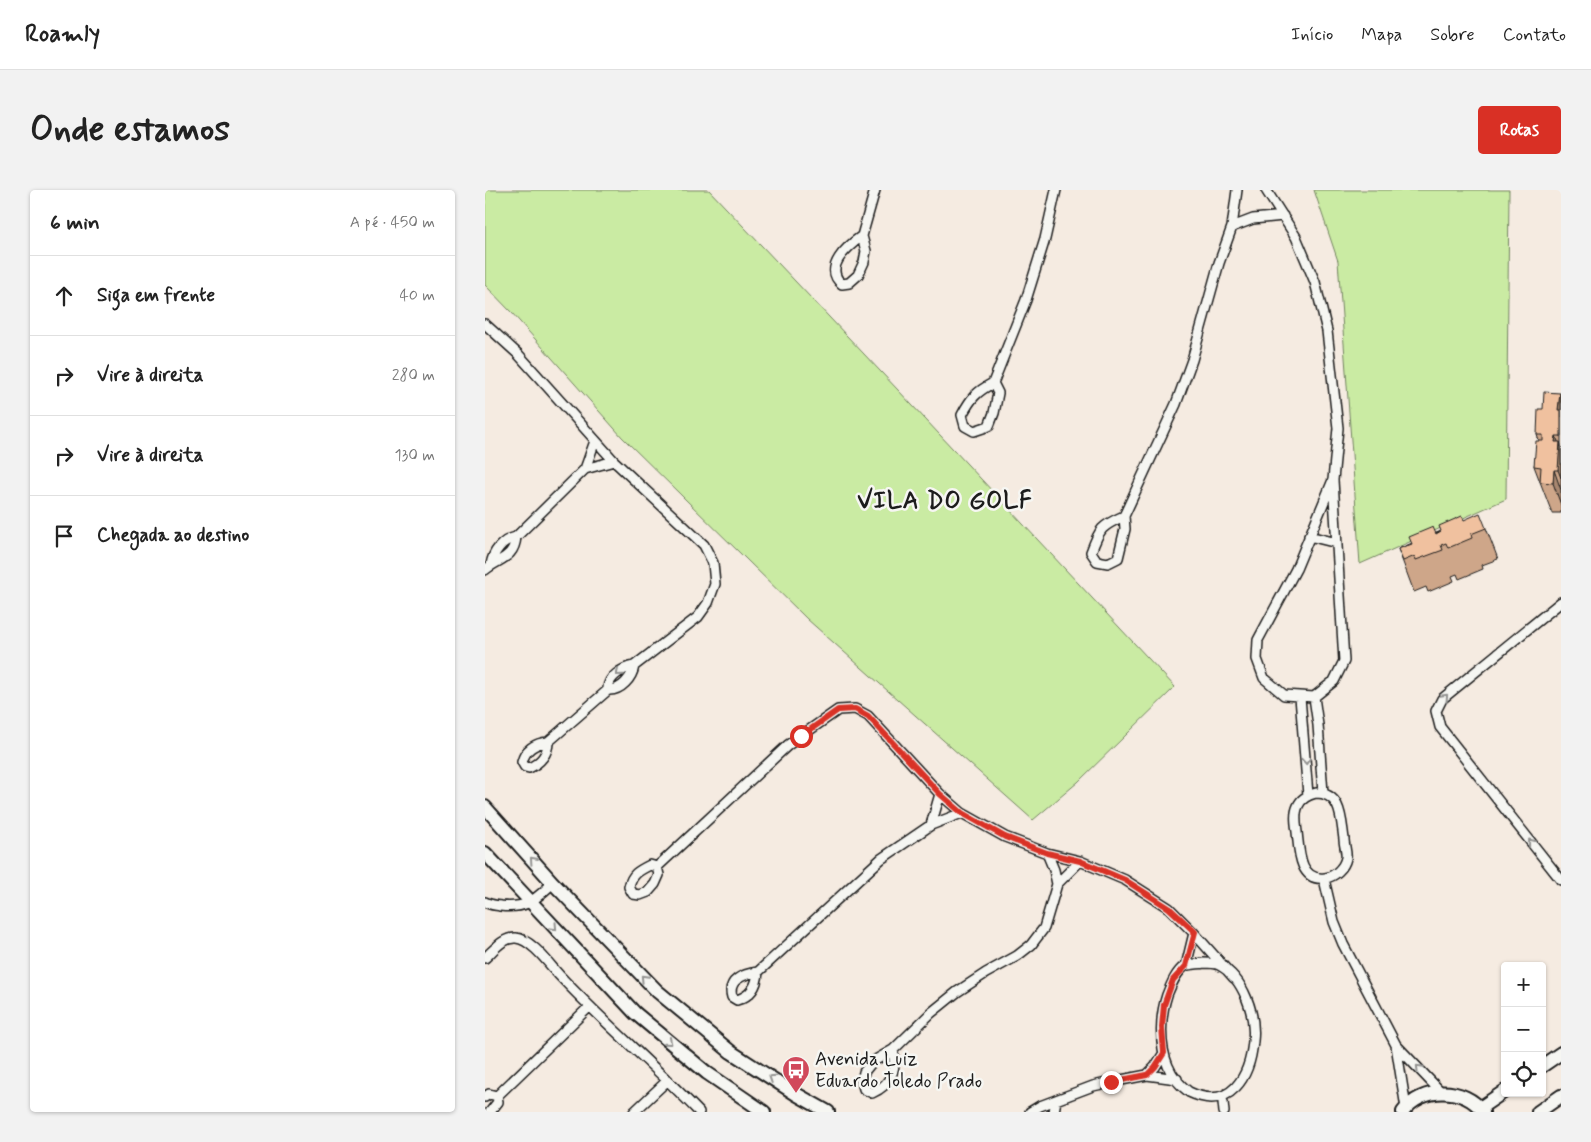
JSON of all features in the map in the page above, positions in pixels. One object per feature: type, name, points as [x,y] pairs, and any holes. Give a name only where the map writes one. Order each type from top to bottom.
[{"type":"main road","points":[[485,807],[553,883],[657,991],[731,1052],[796,1094],[829,1112]]},
{"type":"main road","points":[[485,853],[635,1014],[707,1073],[764,1112]]},
{"type":"main road","points":[[1546,1063],[1561,1053]]},
{"type":"main road","points":[[1405,1110],[1424,1096],[1441,1092],[1453,1093],[1468,1099],[1482,1110],[1501,1094]]},
{"type":"main road","points":[[1538,1112],[1561,1096]]},
{"type":"street","points":[[862,236],[842,252],[837,262],[834,270],[836,279],[842,284],[849,283],[858,275],[864,262],[866,252],[862,236],[875,190]]},
{"type":"street","points":[[993,383],[998,393],[989,426],[974,431],[965,426],[962,415],[971,399],[993,383],[1026,300],[1045,239],[1056,190]]},
{"type":"street","points":[[1124,516],[1107,523],[1098,534],[1091,552],[1097,561],[1108,563],[1117,558],[1125,529],[1124,516],[1176,404],[1193,360],[1219,263],[1232,227],[1237,190]]},
{"type":"street","points":[[1266,190],[1296,237],[1315,282],[1327,331],[1339,428],[1333,480],[1344,661],[1334,681],[1314,698],[1284,695],[1264,678],[1257,659],[1258,640],[1296,569],[1333,480]]},
{"type":"street","points":[[1232,227],[1253,219],[1283,216]]},
{"type":"street","points":[[485,324],[518,354],[614,461],[704,545],[713,563],[715,584],[708,603],[698,617],[634,666],[630,677],[618,688],[608,690],[548,742]]},
{"type":"street","points":[[488,568],[502,560],[513,548],[516,537],[585,469],[595,441]]},
{"type":"street","points":[[585,469],[614,461]]},
{"type":"street","points":[[1309,536],[1337,542]]},
{"type":"street","points":[[1561,602],[1442,699],[1436,711],[1440,727],[1561,880]]},
{"type":"street","points":[[1300,697],[1308,795]]},
{"type":"street","points":[[1314,698],[1323,793]]},
{"type":"street","points":[[657,866],[788,745],[838,710],[855,709],[868,716],[940,794],[962,813],[1005,837],[1047,853],[1080,861],[1125,880],[1169,908],[1195,932],[1235,978],[1249,1003],[1254,1033],[1251,1058],[1245,1078],[1236,1092],[1223,1102],[1200,1100],[1183,1087],[1169,1068],[1164,1053],[1162,1027],[1164,1005],[1173,980],[1186,966],[1195,932]]},
{"type":"street","points":[[1323,793],[1336,803],[1341,811],[1346,858],[1341,868],[1334,875],[1324,879],[1314,877],[1305,870],[1300,860],[1295,813],[1298,805],[1308,795],[1323,793]]},
{"type":"street","points":[[931,825],[940,794]]},
{"type":"street","points":[[758,972],[881,859],[931,825],[962,813]]},
{"type":"street","points":[[893,1050],[895,1066],[890,1079],[881,1089],[872,1093],[864,1089],[862,1081],[864,1072],[872,1062],[893,1050],[931,1013],[957,992],[1017,956],[1031,945],[1044,928],[1057,884],[1055,870],[1047,853]]},
{"type":"street","points":[[1057,884],[1080,861]]},
{"type":"street","points":[[1324,879],[1334,922],[1343,944],[1396,1045],[1441,1092]]},
{"type":"street","points":[[485,902],[489,905],[513,907],[531,903],[553,883]]},
{"type":"street","points":[[485,958],[504,940],[517,938],[531,944],[589,1007],[668,1080],[699,1112]]},
{"type":"street","points":[[1186,966],[1204,963],[1218,964],[1235,978]]},
{"type":"street","points":[[497,1096],[589,1007]]},
{"type":"street","points":[[1396,1045],[1405,1110]]},
{"type":"street","points":[[1147,1075],[1164,1053]]},
{"type":"street","points":[[1030,1112],[1040,1106],[1093,1086],[1147,1075],[1177,1079]]},
{"type":"street","points":[[634,1112],[668,1080]]},
{"type":"street","points":[[485,1097],[489,1094],[497,1096]]},
{"type":"street","points":[[489,1112],[498,1102],[497,1096]]},
{"type":"street","points":[[1054,1112],[1056,1100]]},
{"type":"street","points":[[1223,1102],[1224,1112]]},
{"type":"green space","points":[[485,190],[709,190],[1175,687],[1078,782],[1033,820],[807,619],[622,437],[485,285]]},
{"type":"green space","points":[[1314,190],[1509,190],[1506,499],[1360,564],[1338,261]]},
{"type":"building","points":[[1544,392],[1560,393],[1558,410],[1561,410],[1561,436],[1556,436],[1555,442],[1560,442],[1558,470],[1554,470],[1553,483],[1540,482],[1541,467],[1534,466],[1536,441],[1543,441],[1543,435],[1537,435],[1538,409],[1543,409]]},
{"type":"building","points":[[1480,513],[1486,528],[1471,534],[1472,538],[1448,548],[1446,543],[1441,545],[1443,550],[1416,560],[1415,556],[1403,561],[1398,549],[1412,544],[1409,537],[1433,527],[1436,534],[1441,531],[1439,526],[1462,516],[1464,520]]},
{"type":"place","name":"Avenida Luiz Eduardo Toledo Prado","points":[[796,1094]]},
{"type":"district","name":"VILA DO GOLF","points":[[945,501]]},
{"type":"route","points":[[801,736],[838,710],[855,709],[868,716],[940,794],[962,813],[1005,837],[1047,853],[1080,861],[1125,880],[1169,908],[1195,932],[1186,966],[1173,980],[1164,1005],[1162,1027],[1164,1053],[1147,1075],[1111,1082]]}]
